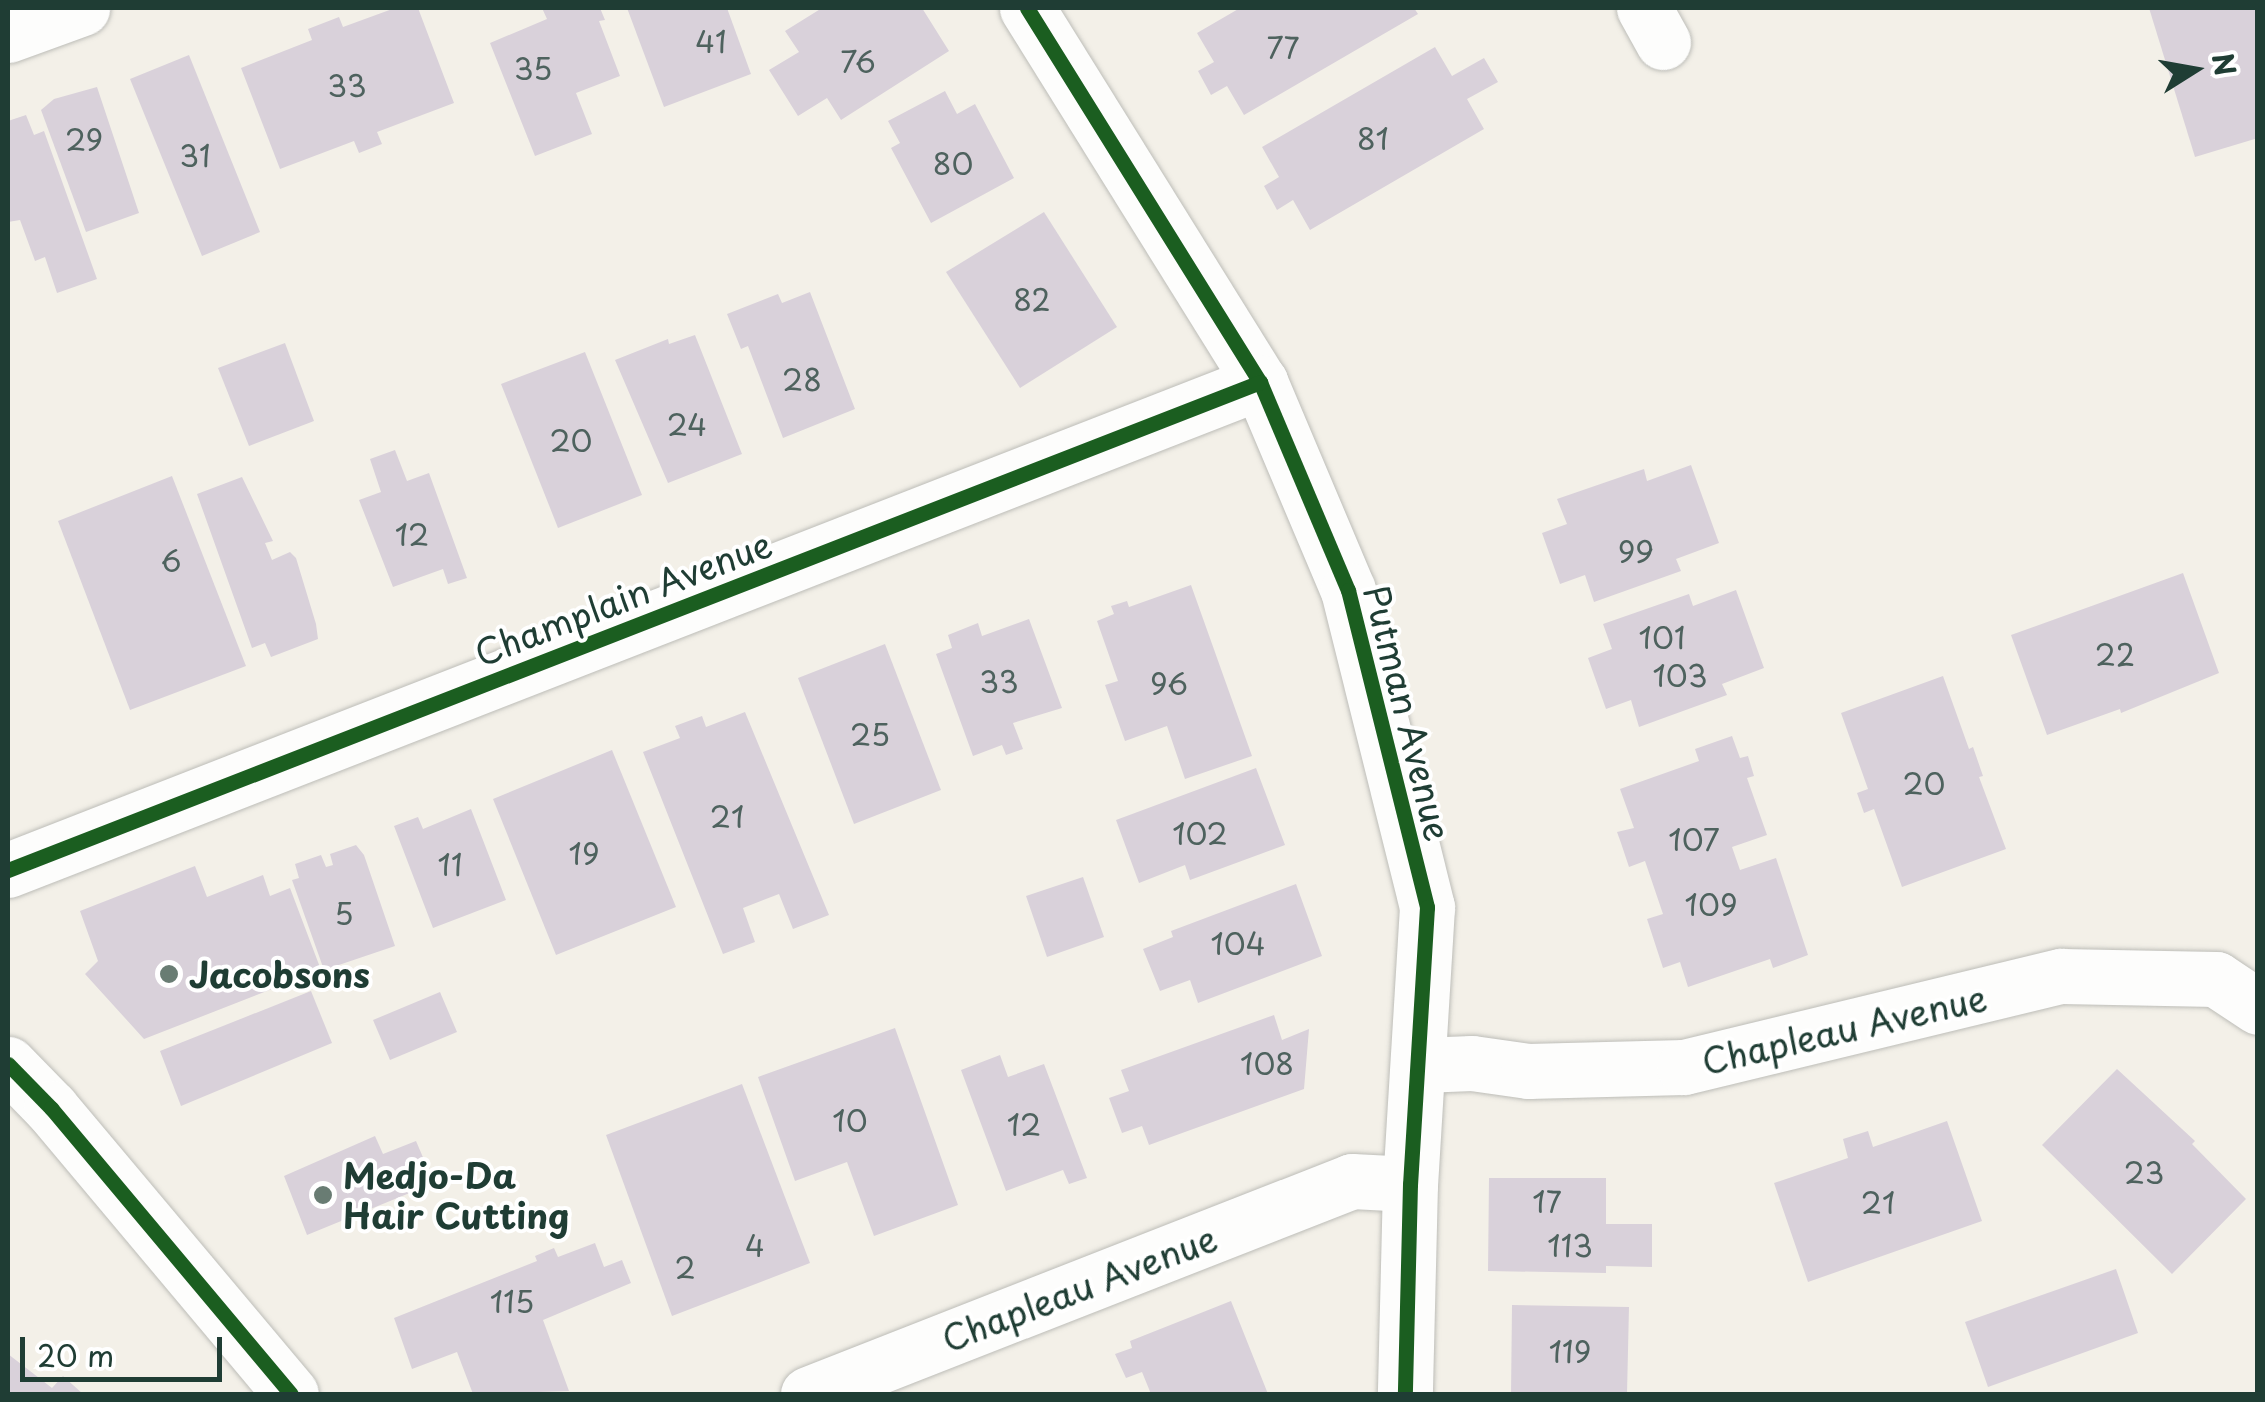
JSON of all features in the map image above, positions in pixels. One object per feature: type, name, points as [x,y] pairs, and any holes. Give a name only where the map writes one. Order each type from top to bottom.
[{"type":"street","points":[[8,35],[82,8]]},
{"type":"street","name":"Putman Avenue","points":[[1028,8],[1260,382],[1348,590],[1427,907],[1410,1184],[1405,1394]]},
{"type":"street","name":"Champlain Avenue","points":[[8,870],[1260,382]]},
{"type":"street","name":"Chapleau Avenue","points":[[1420,1064],[1472,1064],[1528,1071],[1684,1067],[2061,976],[2216,979],[2258,1007]]},
{"type":"street","points":[[8,1064],[60,1119],[292,1394]]},
{"type":"street","name":"Chapleau Avenue","points":[[808,1394],[1352,1181],[1410,1184]]},
{"type":"building","points":[[395,8],[418,8],[454,103],[377,132],[382,144],[359,153],[354,141],[280,169],[241,68],[312,40],[308,29],[339,17],[343,27]]},
{"type":"building","points":[[542,8],[600,8],[605,20],[599,21],[620,76],[576,93],[592,134],[535,156],[490,43],[547,19]]},
{"type":"building","points":[[627,8],[727,8],[751,74],[664,107]]},
{"type":"building","points":[[822,8],[922,8],[949,51],[841,120],[827,98],[798,116],[769,70],[799,52],[785,31]]},
{"type":"building","points":[[1240,8],[1414,8],[1418,14],[1244,115],[1227,86],[1211,95],[1198,71],[1214,62],[1197,33]]},
{"type":"building","points":[[2149,8],[2258,8],[2258,138],[2195,157]]},
{"type":"building","points":[[1435,47],[1452,76],[1484,58],[1498,82],[1467,99],[1484,129],[1310,230],[1293,200],[1277,210],[1264,186],[1279,177],[1262,147]]},
{"type":"building","points":[[189,55],[260,232],[202,256],[130,79]]},
{"type":"building","points":[[97,87],[139,213],[86,232],[41,110],[54,99]]},
{"type":"building","points":[[945,91],[957,114],[975,104],[1014,178],[931,223],[891,148],[900,143],[888,121]]},
{"type":"building","points":[[26,115],[34,135],[44,131],[97,279],[57,293],[45,257],[35,261],[20,220],[8,222],[8,121]]},
{"type":"building","points":[[1044,212],[1117,327],[1020,388],[946,272]]},
{"type":"building","points":[[810,292],[855,409],[783,438],[748,346],[741,349],[727,314],[778,294],[782,303]]},
{"type":"building","points":[[695,335],[742,454],[668,483],[615,360],[668,339],[669,344]]},
{"type":"building","points":[[285,343],[314,421],[249,446],[218,368]]},
{"type":"building","points":[[585,352],[642,495],[558,528],[501,384]]},
{"type":"building","points":[[395,450],[407,481],[429,473],[467,578],[448,584],[443,569],[393,587],[359,500],[381,492],[370,459]]},
{"type":"building","points":[[1691,465],[1719,543],[1676,559],[1681,571],[1594,602],[1585,575],[1560,584],[1542,533],[1567,524],[1557,499],[1644,469],[1647,481]]},
{"type":"building","points":[[172,476],[246,666],[130,710],[58,521]]},
{"type":"building","points":[[242,477],[273,541],[265,543],[272,560],[290,552],[296,558],[316,624],[318,639],[271,657],[265,643],[252,648],[197,494]]},
{"type":"building","points":[[2183,573],[2219,673],[2121,713],[2120,709],[2047,735],[2011,635]]},
{"type":"building","points":[[1191,585],[1252,756],[1185,779],[1167,726],[1125,741],[1105,685],[1118,681],[1097,621],[1114,614],[1111,606],[1127,601],[1129,607]]},
{"type":"building","points":[[1736,590],[1764,668],[1722,684],[1727,695],[1639,727],[1631,700],[1606,709],[1588,658],[1612,649],[1603,624],[1689,594],[1693,606]]},
{"type":"building","points":[[1029,619],[1062,708],[1013,723],[1023,749],[1006,755],[1002,745],[973,756],[936,654],[952,648],[948,635],[978,623],[982,636]]},
{"type":"building","points":[[885,644],[941,790],[854,824],[798,678]]},
{"type":"building","points":[[1943,676],[1969,749],[1973,747],[1983,776],[1979,777],[2006,849],[1902,887],[1874,809],[1864,813],[1857,793],[1868,789],[1841,713]]},
{"type":"building","points":[[745,712],[829,915],[793,929],[779,894],[743,908],[755,942],[723,954],[643,752],[680,738],[675,726],[702,716],[706,727]]},
{"type":"building","points":[[1732,736],[1740,758],[1748,756],[1754,776],[1747,778],[1767,835],[1732,847],[1740,870],[1776,858],[1808,955],[1773,968],[1770,959],[1688,987],[1680,962],[1663,968],[1647,919],[1663,914],[1645,861],[1629,867],[1617,832],[1634,828],[1620,789],[1699,761],[1695,749]]},
{"type":"building","points":[[612,750],[676,907],[556,955],[493,799]]},
{"type":"building","points":[[1256,768],[1285,845],[1190,880],[1185,865],[1139,883],[1116,820]]},
{"type":"building","points":[[471,809],[506,900],[433,928],[394,826],[418,817],[423,829]]},
{"type":"building","points":[[356,845],[364,855],[395,946],[324,970],[292,880],[299,878],[295,864],[321,855],[326,867],[333,865],[330,854]]},
{"type":"building","points":[[195,866],[207,897],[263,875],[270,896],[290,888],[321,970],[144,1039],[85,974],[98,961],[80,911]]},
{"type":"building","points":[[1083,877],[1104,937],[1047,957],[1026,896]]},
{"type":"building","points":[[1296,884],[1322,956],[1198,1003],[1190,980],[1160,991],[1143,949],[1173,937],[1171,931]]},
{"type":"building","points":[[311,991],[332,1043],[181,1106],[160,1051]]},
{"type":"building","points":[[440,992],[457,1032],[390,1060],[373,1020]]},
{"type":"building","points":[[1274,1015],[1282,1040],[1309,1029],[1304,1089],[1149,1145],[1142,1126],[1122,1133],[1109,1098],[1129,1091],[1121,1070]]},
{"type":"building","points":[[895,1028],[958,1205],[874,1236],[847,1162],[795,1181],[758,1077]]},
{"type":"building","points":[[1000,1055],[1008,1077],[1044,1064],[1087,1178],[1069,1184],[1063,1170],[1006,1191],[961,1070]]},
{"type":"building","points":[[2117,1069],[2195,1141],[2192,1144],[2246,1199],[2172,1274],[2042,1145]]},
{"type":"building","points":[[742,1084],[810,1263],[672,1316],[606,1135]]},
{"type":"building","points":[[1947,1121],[1982,1221],[1808,1282],[1774,1183],[1848,1158],[1843,1139],[1868,1131],[1873,1147]]},
{"type":"building","points":[[375,1136],[383,1154],[416,1141],[434,1183],[307,1235],[284,1176]]},
{"type":"building","points":[[1489,1178],[1606,1178],[1606,1224],[1652,1224],[1652,1267],[1606,1266],[1606,1273],[1488,1271]]},
{"type":"building","points":[[595,1243],[604,1267],[622,1260],[631,1283],[543,1320],[569,1391],[473,1394],[457,1352],[412,1369],[394,1318],[537,1261],[535,1256],[554,1248],[558,1257]]},
{"type":"building","points":[[2116,1269],[2138,1333],[1988,1387],[1965,1322]]},
{"type":"building","points":[[1231,1301],[1268,1394],[1151,1394],[1142,1372],[1126,1378],[1115,1354],[1132,1348],[1130,1341]]},
{"type":"building","points":[[1512,1305],[1629,1307],[1627,1394],[1511,1394]]},
{"type":"building","points":[[8,1354],[52,1388],[63,1376],[83,1394],[8,1394]]},
{"type":"cycle path","points":[[1027,8],[1260,382],[1348,590],[1427,907],[1410,1184],[1405,1394]]},
{"type":"cycle path","points":[[8,870],[1260,382]]},
{"type":"cycle path","points":[[8,1064],[51,1108],[291,1394]]},
{"type":"place","name":"Jacobsons","points":[[169,974]]},
{"type":"place","name":"Medjo-Da Hair Cutting","points":[[323,1195]]}]
